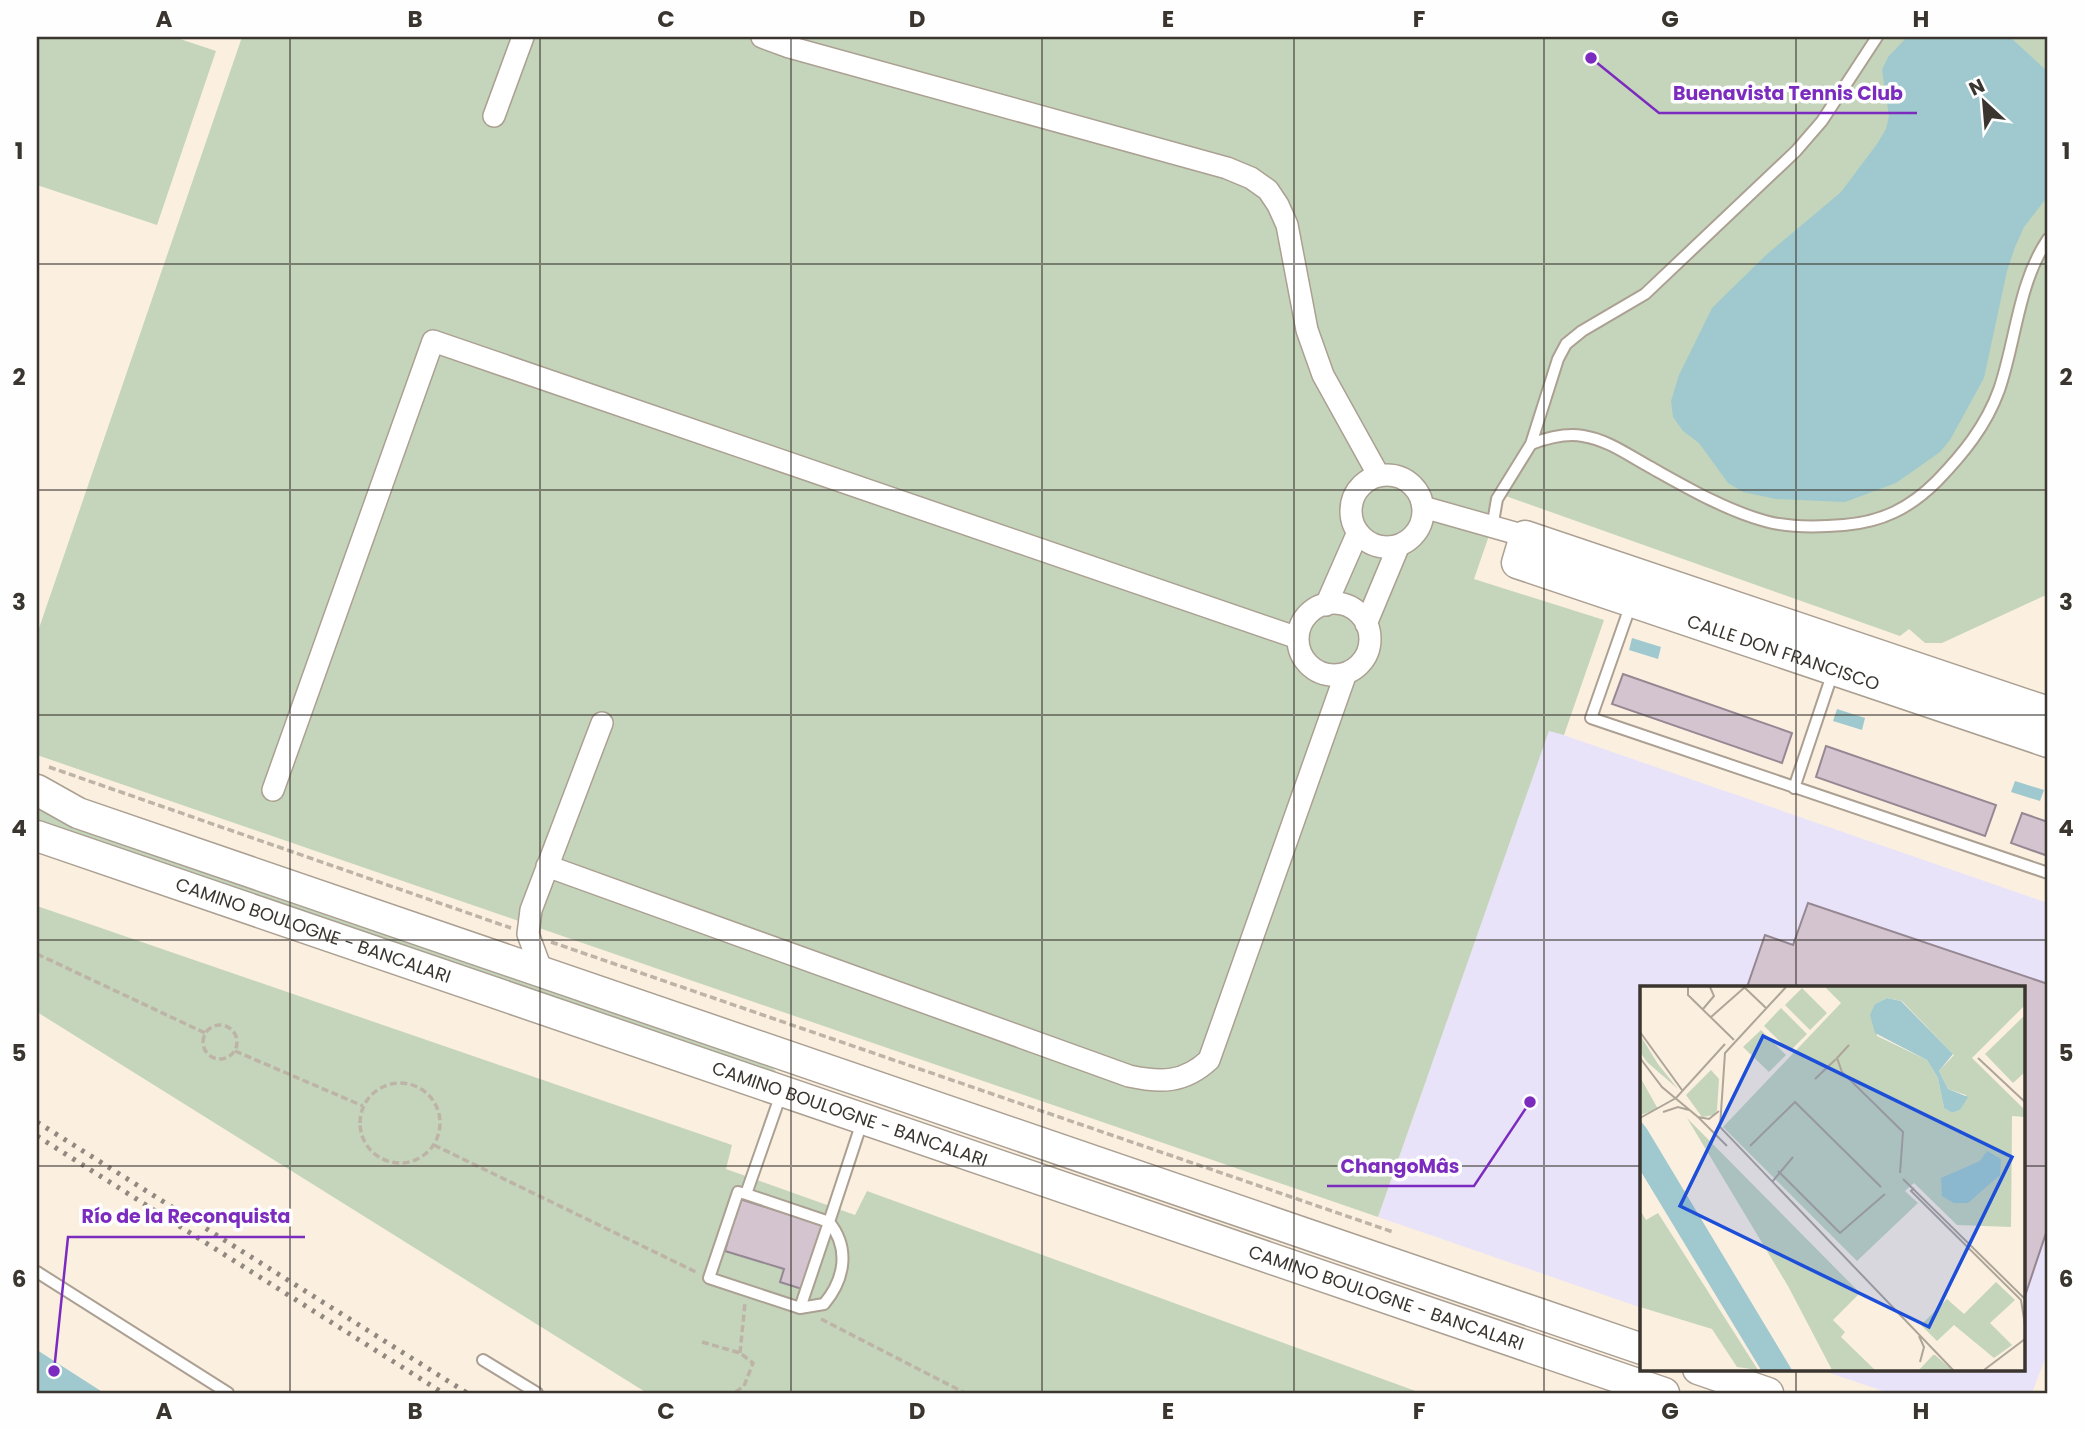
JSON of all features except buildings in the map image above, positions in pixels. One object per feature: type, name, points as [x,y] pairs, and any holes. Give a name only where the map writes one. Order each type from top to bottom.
[{"type":"main road","name":"CALLE DON FRANCISCO","points":[[1521,550],[1838,657],[2048,742]]},
{"type":"main road","name":"CALLE DON FRANCISCO","points":[[1838,657],[2048,712]]},
{"type":"main road","name":"CAMINO BOULOGNE - BANCALARI","points":[[37,790],[78,813],[1640,1348]]},
{"type":"main road","name":"CAMINO BOULOGNE - BANCALARI","points":[[37,836],[1664,1393]]},
{"type":"main road","points":[[1701,1370],[1768,1393]]},
{"type":"street","points":[[494,116],[523,37]]},
{"type":"street","points":[[762,37],[789,47],[1227,168],[1251,178],[1268,190],[1287,225],[1307,330],[1323,375],[1379,476]]},
{"type":"street","points":[[273,790],[433,341],[1298,639]]},
{"type":"street","points":[[1366,624],[1399,545],[1418,530],[1423,507],[1420,496],[1403,479],[1379,476],[1368,481],[1354,499],[1353,522],[1358,532],[1376,545],[1399,545]]},
{"type":"street","points":[[1423,507],[1492,528],[1521,550]]},
{"type":"street","points":[[1346,673],[1323,674],[1313,668],[1305,660],[1298,639],[1306,617],[1326,604],[1358,532]]},
{"type":"street","points":[[547,866],[1129,1076],[1155,1082],[1174,1081],[1189,1075],[1209,1060],[1346,673],[1364,659],[1370,635],[1366,624],[1350,607],[1326,604]]},
{"type":"street","points":[[542,972],[528,934],[531,910],[602,723]]},
{"type":"lane","points":[[1492,528],[1496,499],[1531,444],[1558,359],[1566,344],[1582,331],[1646,294],[1796,151],[1822,121],[1877,37]]},
{"type":"lane","points":[[1531,444],[1556,437],[1580,436],[1606,442],[1731,508],[1784,525],[1873,522],[1898,512],[1919,499],[1955,463],[1982,426],[1998,390],[2025,291],[2048,239]]},
{"type":"lane","points":[[1636,588],[1591,718],[2048,873]]},
{"type":"lane","points":[[1794,788],[1838,657]]},
{"type":"lane","points":[[746,1194],[782,1092]]},
{"type":"lane","points":[[800,1308],[863,1120]]},
{"type":"lane","points":[[738,1192],[746,1194],[829,1222],[840,1242],[843,1262],[840,1280],[824,1304],[800,1308],[709,1278],[738,1192]]},
{"type":"lane","points":[[37,1272],[228,1393]]},
{"type":"lane","points":[[484,1360],[537,1393]]},
{"type":"path","points":[[37,763],[1393,1232]]},
{"type":"path","points":[[37,954],[205,1033]]},
{"type":"path","points":[[214,1025],[230,1027],[237,1036],[235,1051],[225,1058],[213,1057],[205,1049],[205,1033],[214,1025]]},
{"type":"path","points":[[235,1051],[363,1106]]},
{"type":"path","points":[[407,1084],[419,1088],[430,1097],[440,1120],[434,1145],[413,1161],[400,1164],[375,1155],[360,1132],[363,1106],[372,1095],[384,1087],[407,1084]]},
{"type":"path","points":[[434,1145],[709,1278]]},
{"type":"path","points":[[740,1353],[746,1290]]},
{"type":"path","points":[[800,1308],[964,1393]]},
{"type":"path","points":[[702,1342],[740,1353],[753,1363],[744,1386],[734,1393]]},
{"type":"shaded area","points":[[1549,730],[2048,903],[2048,1351],[2032,1393],[1889,1393],[1821,1370],[2025,1370],[2025,986],[1640,986],[1640,1307],[1378,1217]]},
{"type":"green space","points":[[37,37],[174,37],[216,51],[157,225],[37,185]]},
{"type":"green space","points":[[242,37],[2048,37],[2048,594],[1942,643],[1925,643],[1909,629],[1900,636],[1503,495],[1474,579],[1604,620],[1564,735],[1549,731],[1378,1217],[37,755],[37,634]]},
{"type":"green space","points":[[37,805],[673,1028],[689,1038],[770,1066],[779,1074],[777,1077],[37,830]]},
{"type":"green space","points":[[37,906],[732,1145],[726,1169],[855,1215],[867,1191],[1421,1393],[647,1393],[37,1012]]},
{"type":"water","points":[[1907,37],[2010,37],[2048,72],[2048,196],[2024,227],[2015,247],[2007,271],[1984,378],[1950,440],[1940,452],[1896,483],[1845,502],[1776,499],[1743,492],[1728,483],[1699,443],[1683,431],[1673,417],[1671,401],[1679,375],[1712,308],[1766,255],[1841,192],[1877,144],[1886,129],[1889,116],[1882,70],[1888,57]]},
{"type":"water","points":[[1632,638],[1661,647],[1658,659],[1629,650]]},
{"type":"water","points":[[1837,709],[1865,718],[1862,730],[1833,721]]},
{"type":"water","points":[[2015,781],[2044,790],[2040,801],[2011,792]]},
{"type":"water","points":[[37,1350],[104,1393],[37,1393]]},
{"type":"railway","points":[[37,1122],[467,1393]]},
{"type":"railway","points":[[37,1136],[443,1393]]},
{"type":"place","name":"Buenavista Tennis Club","points":[[1591,58]]},
{"type":"place","name":"ChangoMâs","points":[[1530,1102]]},
{"type":"place","name":"Río de la Reconquista","points":[[54,1371]]}]
